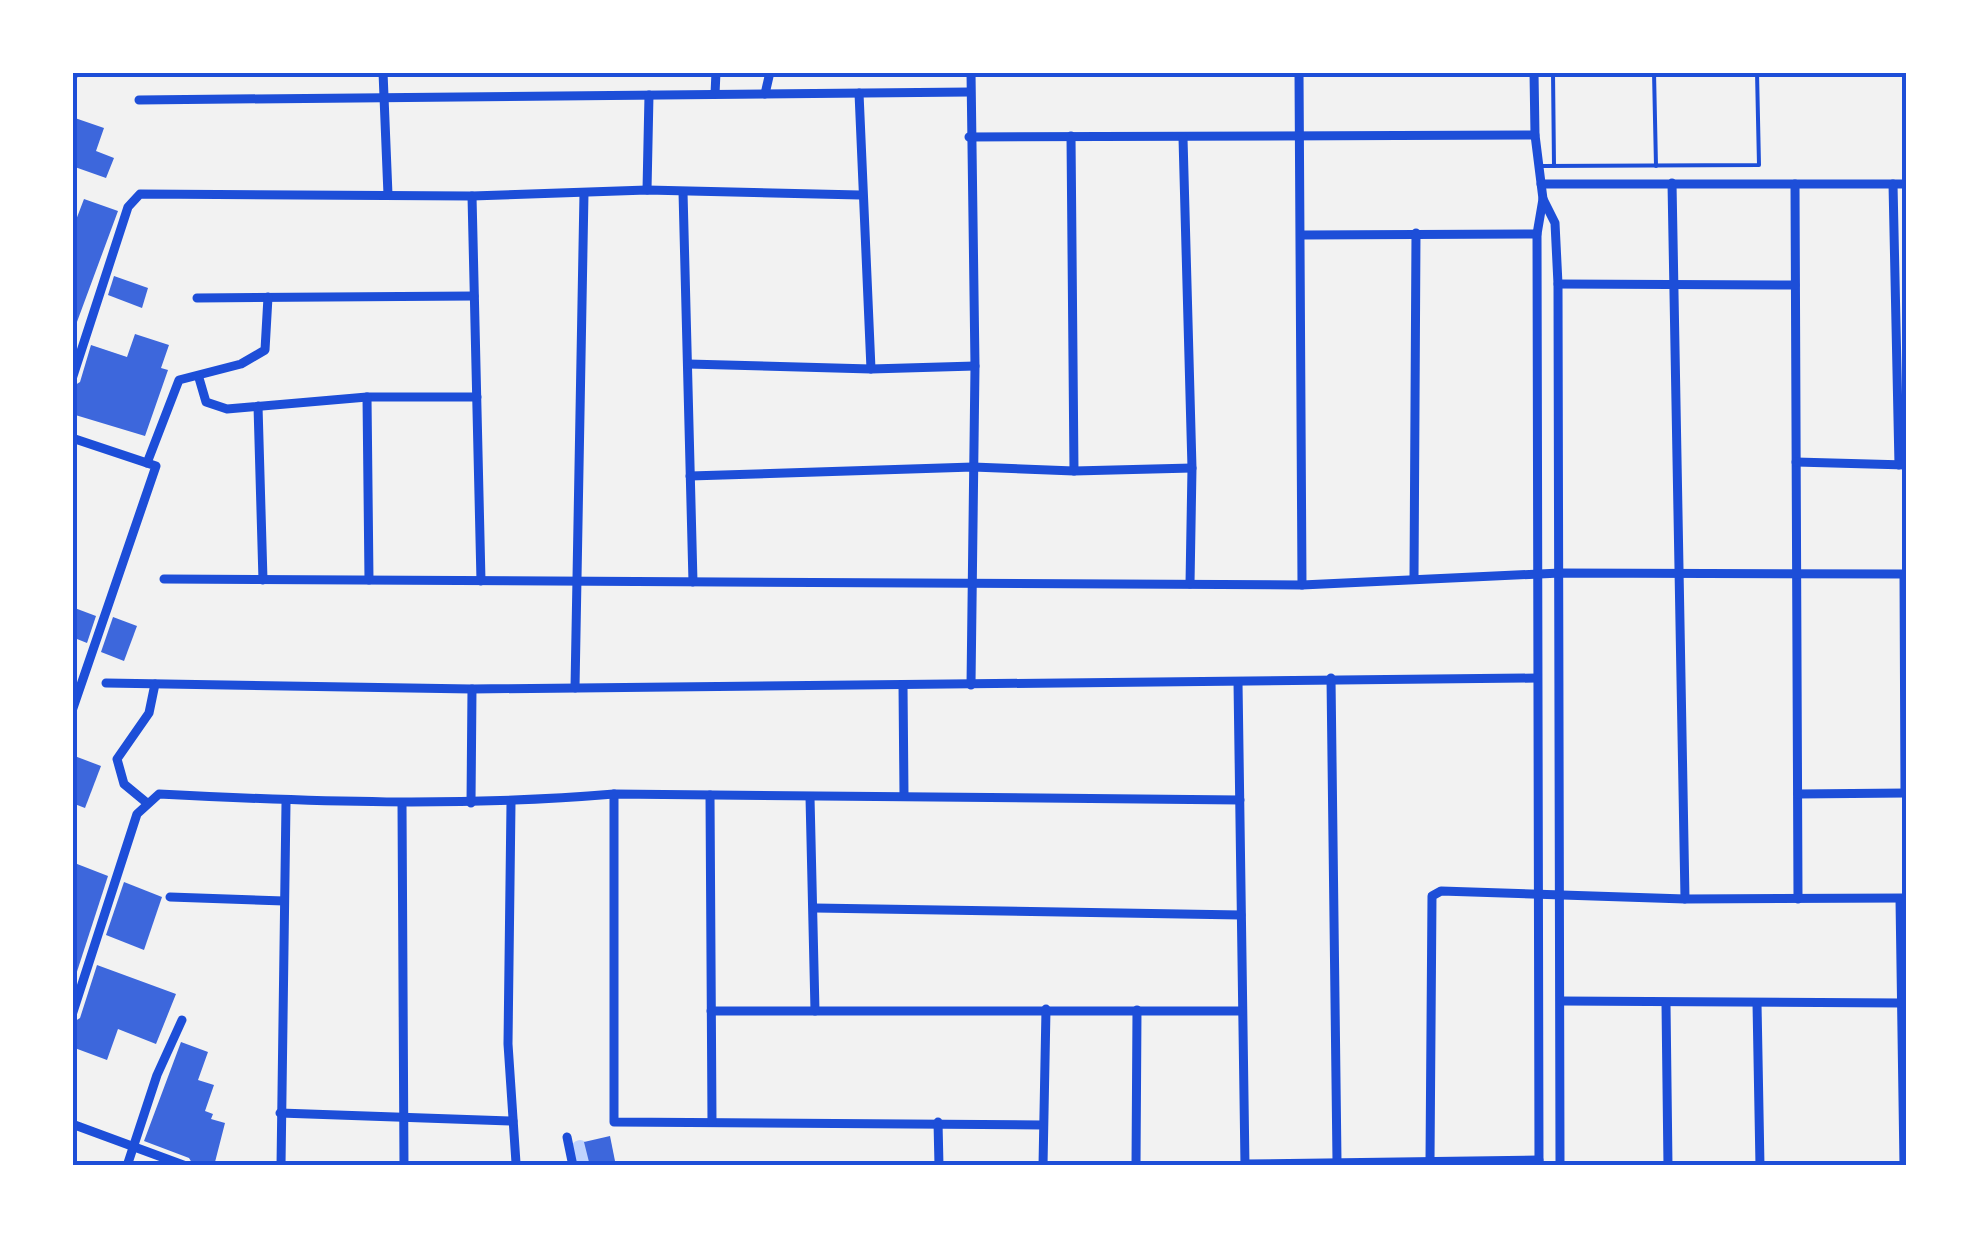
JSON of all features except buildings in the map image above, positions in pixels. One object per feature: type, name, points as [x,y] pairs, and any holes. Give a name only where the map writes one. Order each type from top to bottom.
[{"type":"street","points":[[383,72],[388,194]]},
{"type":"street","points":[[715,94],[716,72]]},
{"type":"street","points":[[765,94],[770,72]]},
{"type":"street","points":[[970,72],[976,366],[971,685]]},
{"type":"street","points":[[1299,72],[1304,235],[1302,585]]},
{"type":"street","points":[[1238,682],[1244,1165],[1337,1160],[1538,1162],[1535,575],[1537,234],[1543,199],[1535,135],[1534,72]]},
{"type":"street","points":[[139,100],[970,92]]},
{"type":"street","points":[[859,93],[860,194],[871,370]]},
{"type":"street","points":[[647,190],[649,95]]},
{"type":"street","points":[[969,137],[1535,135]]},
{"type":"street","points":[[1071,136],[1074,471]]},
{"type":"street","points":[[1184,138],[1192,468],[1190,584]]},
{"type":"street","points":[[1541,184],[1906,184]]},
{"type":"street","points":[[1672,184],[1685,900]]},
{"type":"street","points":[[1795,184],[1798,899]]},
{"type":"street","points":[[1796,462],[1903,465],[1893,184]]},
{"type":"street","points":[[72,379],[132,198],[156,194],[472,196],[647,190],[860,194]]},
{"type":"street","points":[[684,192],[693,582]]},
{"type":"street","points":[[574,688],[584,193]]},
{"type":"street","points":[[472,196],[481,581]]},
{"type":"street","points":[[1543,199],[1555,222],[1558,284],[1560,1166]]},
{"type":"street","points":[[1414,579],[1416,233]]},
{"type":"street","points":[[1304,235],[1537,234]]},
{"type":"street","points":[[1558,284],[1795,285]]},
{"type":"street","points":[[197,298],[474,296]]},
{"type":"street","points":[[146,463],[179,380],[199,378],[265,350],[268,297]]},
{"type":"street","points":[[688,364],[871,370],[976,366]]},
{"type":"street","points":[[199,378],[206,402],[214,407],[368,397],[477,397]]},
{"type":"street","points":[[368,397],[369,580]]},
{"type":"street","points":[[258,406],[262,580]]},
{"type":"street","points":[[72,438],[156,466],[72,710]]},
{"type":"street","points":[[690,476],[973,467],[1074,471],[1192,468]]},
{"type":"street","points":[[164,579],[1302,585],[1560,573],[1905,574],[1906,793],[1798,794]]},
{"type":"street","points":[[1331,678],[1337,1160]]},
{"type":"street","points":[[106,683],[472,689],[1537,678]]},
{"type":"street","points":[[147,803],[124,784],[117,759],[149,713],[156,684]]},
{"type":"street","points":[[903,685],[904,795]]},
{"type":"street","points":[[471,803],[472,689]]},
{"type":"street","points":[[72,1015],[137,814],[159,794],[286,804],[511,803],[614,794],[1240,800]]},
{"type":"street","points":[[614,794],[614,1122],[1043,1125]]},
{"type":"street","points":[[710,795],[712,1122]]},
{"type":"street","points":[[810,797],[815,1011]]},
{"type":"street","points":[[402,803],[404,1166]]},
{"type":"street","points":[[511,803],[508,1044],[516,1163]]},
{"type":"street","points":[[281,1166],[286,804]]},
{"type":"street","points":[[1430,1160],[1432,896],[1442,892],[1685,900],[1903,898],[1904,1166]]},
{"type":"street","points":[[170,896],[284,900]]},
{"type":"street","points":[[815,908],[1241,915]]},
{"type":"street","points":[[1561,1001],[1902,1003]]},
{"type":"street","points":[[1666,1004],[1668,1166]]},
{"type":"street","points":[[1758,1004],[1760,1166]]},
{"type":"street","points":[[1044,1166],[1046,1009]]},
{"type":"street","points":[[1136,1166],[1137,1010]]},
{"type":"street","points":[[712,1011],[1242,1011]]},
{"type":"street","points":[[127,1166],[182,1020]]},
{"type":"street","points":[[280,1113],[513,1121]]},
{"type":"street","points":[[938,1122],[939,1166]]},
{"type":"street","points":[[72,1124],[186,1166]]},
{"type":"street","points":[[567,1138],[573,1166]]},
{"type":"lane","points":[[1553,72],[1554,166]]},
{"type":"lane","points":[[1654,72],[1656,166]]},
{"type":"lane","points":[[1538,166],[1759,165],[1758,72]]},
{"type":"waterway","points":[[580,1149],[583,1166]]}]
